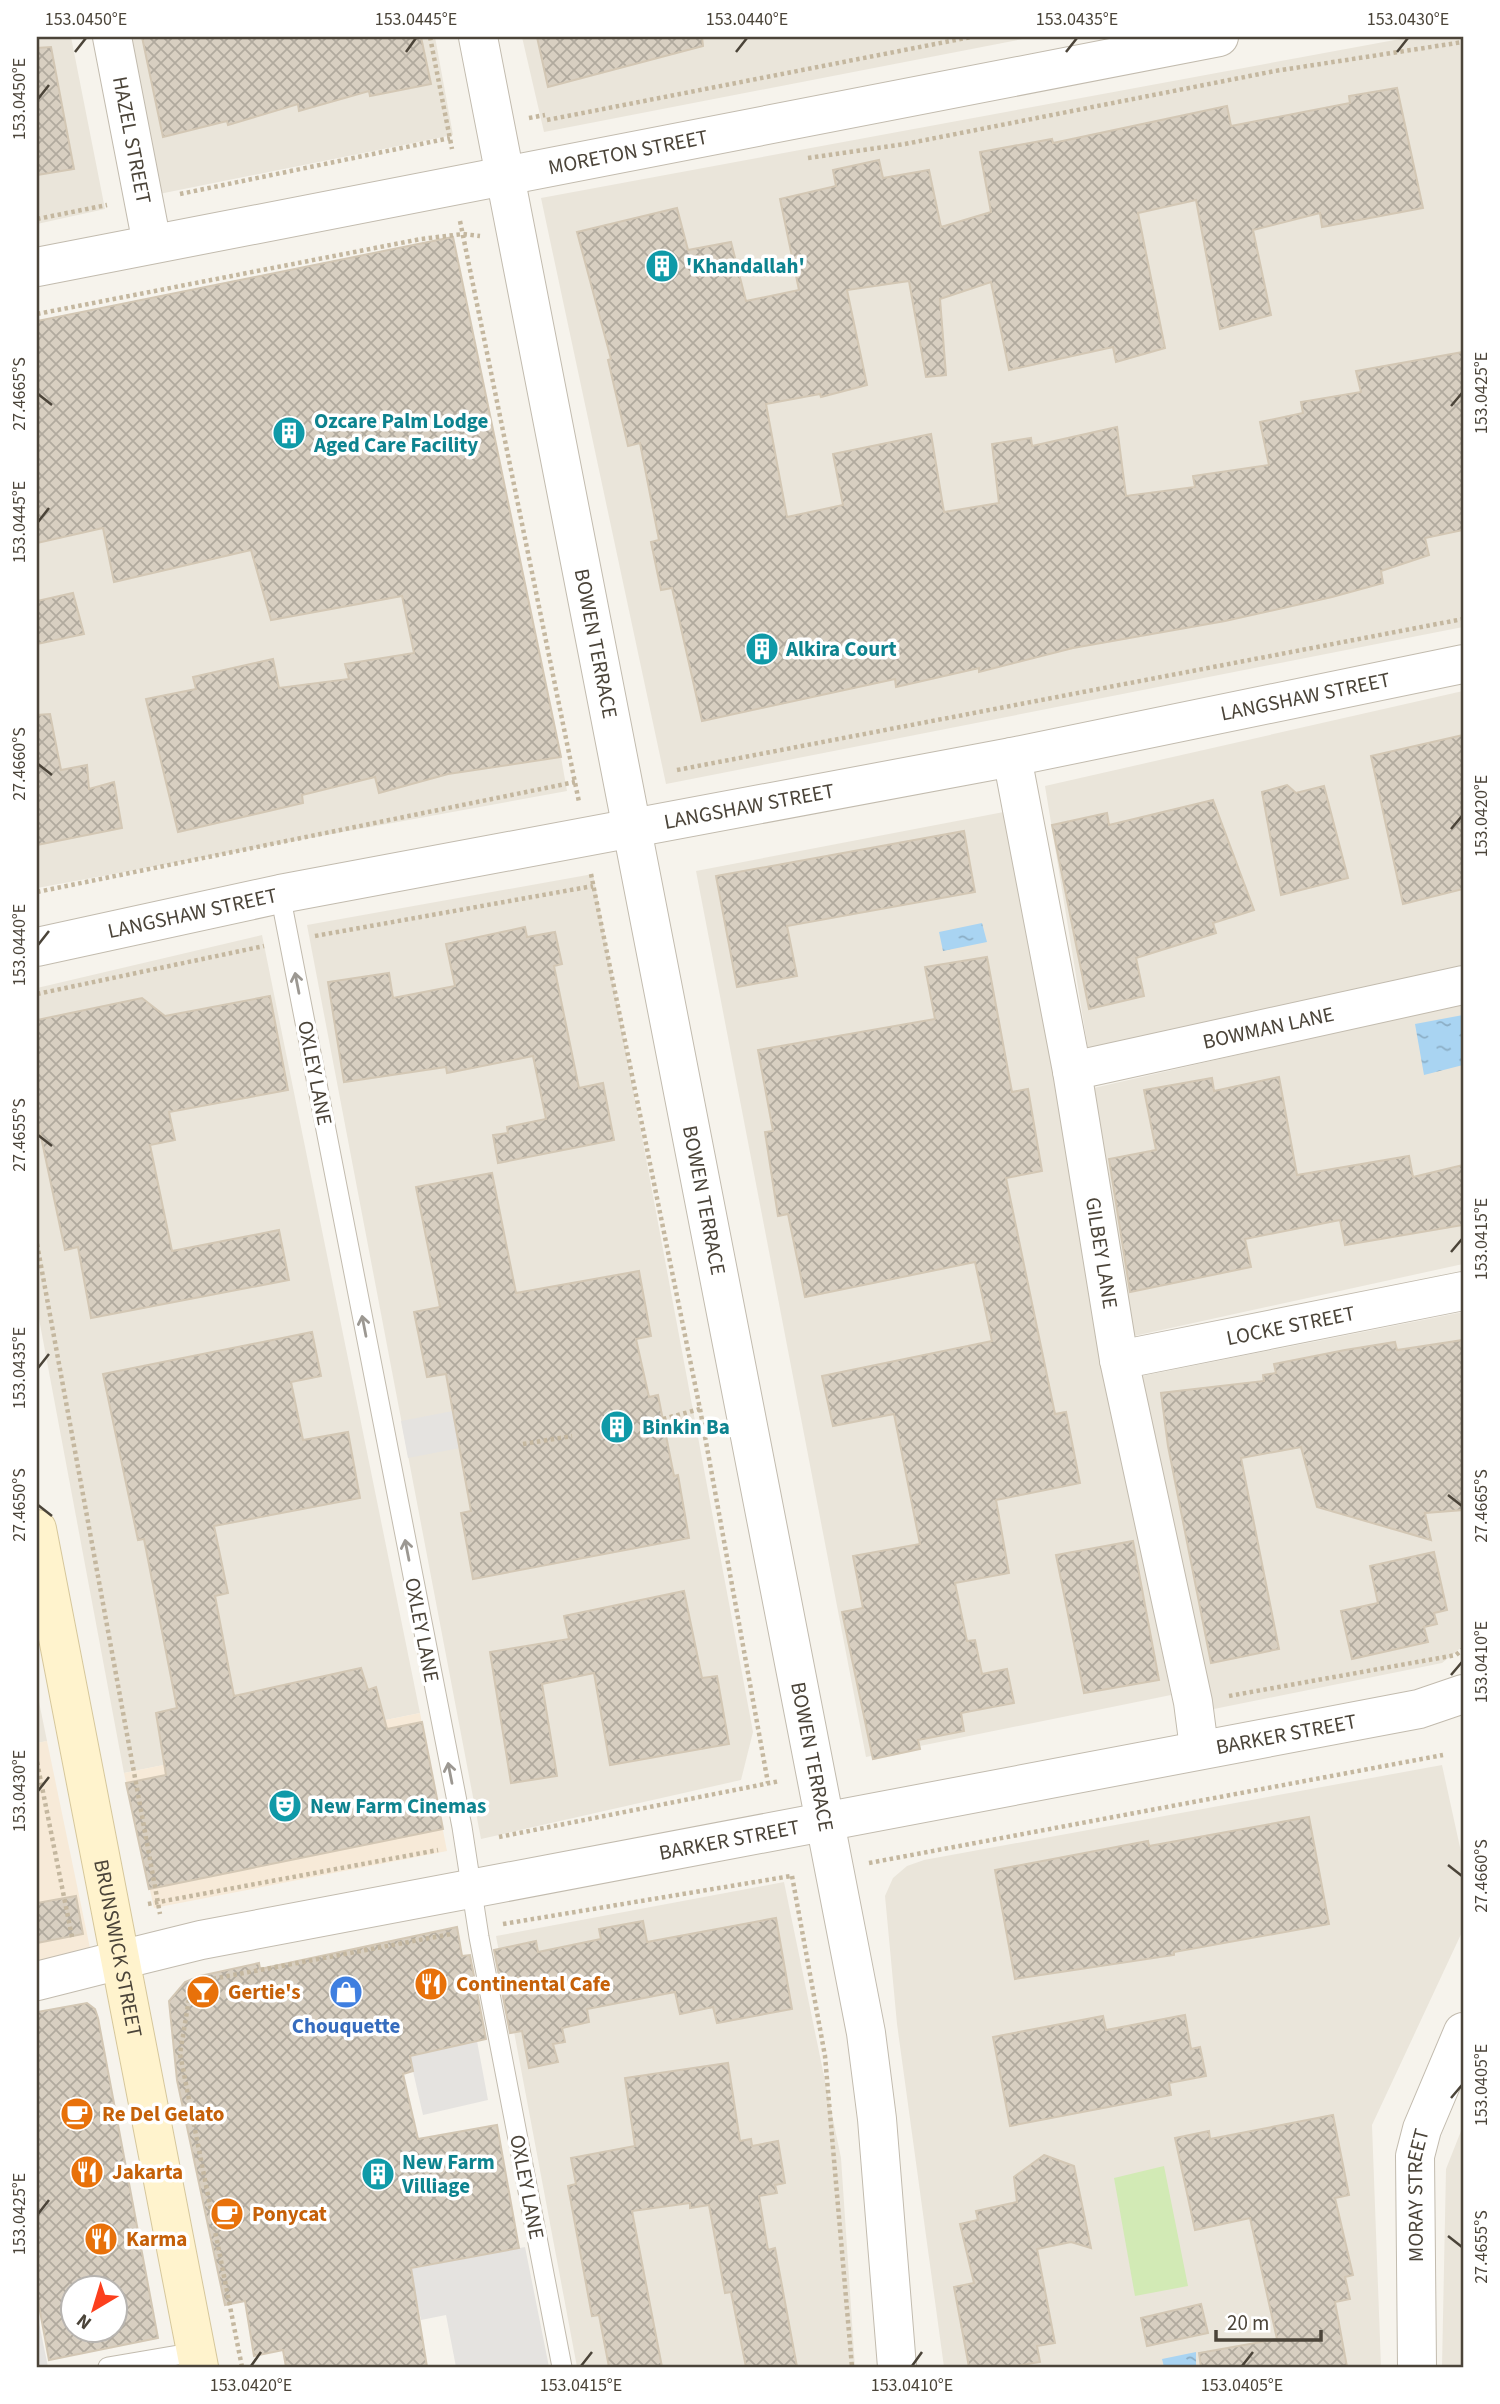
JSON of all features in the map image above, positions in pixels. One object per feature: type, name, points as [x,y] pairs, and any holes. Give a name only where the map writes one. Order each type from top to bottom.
[{"type":"main road","name":"BRUNSWICK STREET","points":[[37,1529],[198,2359]]},
{"type":"street","name":"HAZEL STREET","points":[[112,37],[152,244]]},
{"type":"street","name":"BOWEN TERRACE","points":[[478,37],[866,2033],[877,2119],[897,2367]]},
{"type":"street","name":"MORETON STREET","points":[[37,267],[1212,37]]},
{"type":"street","name":"LANGSHAW STREET","points":[[37,947],[280,894],[1012,757],[1463,664]]},
{"type":"street","name":"GILBEY LANE","points":[[1012,757],[1072,1071],[1119,1360],[1192,1702],[1199,1748]]},
{"type":"street","name":"BOWMAN LANE","points":[[1072,1071],[1463,985]]},
{"type":"street","name":"LOCKE STREET","points":[[1119,1360],[1463,1291]]},
{"type":"street","name":"BARKER STREET","points":[[37,1981],[201,1940],[1199,1748],[1419,1709],[1463,1694]]},
{"type":"street","name":"MORAY STREET","points":[[1417,2367],[1415,2156],[1463,2032]]},
{"type":"lane","name":"OXLEY LANE","points":[[280,894],[562,2367]]},
{"type":"lane","points":[[108,2367],[198,2359]]},
{"type":"path","points":[[430,37],[452,150]]},
{"type":"path","points":[[529,118],[546,118],[971,37]]},
{"type":"path","points":[[802,159],[905,144],[1275,71],[1463,42]]},
{"type":"path","points":[[174,196],[450,138]]},
{"type":"path","points":[[37,219],[116,203]]},
{"type":"path","points":[[459,220],[579,803]]},
{"type":"path","points":[[37,314],[463,234],[480,236]]},
{"type":"path","points":[[677,770],[1463,619]]},
{"type":"path","points":[[37,892],[575,782]]},
{"type":"path","points":[[590,869],[700,1409],[768,1783]]},
{"type":"path","points":[[313,936],[593,886]]},
{"type":"path","points":[[37,994],[265,946]]},
{"type":"path","points":[[37,1244],[160,1914]]},
{"type":"path","points":[[663,1419],[700,1409]]},
{"type":"path","points":[[523,1444],[572,1436]]},
{"type":"path","points":[[1217,1698],[1456,1655],[1463,1648]]},
{"type":"path","points":[[868,1863],[1443,1755]]},
{"type":"path","points":[[37,1762],[73,1941]]},
{"type":"path","points":[[499,1837],[780,1780]]},
{"type":"path","points":[[145,1905],[439,1849]]},
{"type":"path","points":[[491,1927],[803,1874]]},
{"type":"path","points":[[792,1876],[825,2056],[852,2367]]},
{"type":"path","points":[[242,2367],[180,2054],[189,1999],[212,1979],[456,1933]]},
{"type":"shaded area","points":[[37,37],[71,37],[105,209],[37,224]]},
{"type":"shaded area","points":[[131,37],[435,37],[453,135],[159,194]]},
{"type":"shaded area","points":[[522,37],[1033,37],[544,132]]},
{"type":"shaded area","points":[[1411,37],[1463,37],[1463,627],[666,784],[541,198]]},
{"type":"shaded area","points":[[61,316],[114,582],[251,550],[271,620],[402,596],[440,775],[561,757],[567,791],[37,888],[37,321]]},
{"type":"shaded area","points":[[1463,691],[1463,969],[1088,1049],[1045,786]]},
{"type":"shaded area","points":[[1009,811],[1134,1516],[1171,1695],[866,1757],[696,871]]},
{"type":"shaded area","points":[[593,874],[753,1732],[741,1780],[481,1839],[307,925]]},
{"type":"shaded area","points":[[262,935],[420,1713],[124,1773],[37,1308],[37,988]]},
{"type":"shaded area","points":[[1463,1003],[1463,1264],[1134,1336],[1085,1090]]},
{"type":"shaded area","points":[[1463,1312],[1463,1646],[1442,1663],[1209,1710],[1137,1377]]},
{"type":"shaded area","points":[[453,1411],[460,1448],[408,1458],[401,1421]]},
{"type":"shaded area","points":[[37,1692],[47,1741],[37,1743]]},
{"type":"shaded area","name":"New Farm Cinemas","points":[[420,1713],[447,1851],[154,1908],[124,1773]]},
{"type":"shaded area","points":[[47,1741],[91,1953],[37,1963],[37,1743]]},
{"type":"shaded area","points":[[1442,1765],[1463,1861],[1463,1930],[1372,2125],[1381,2367],[944,2367],[897,2024],[885,1896],[893,1878],[907,1866],[924,1860]]},
{"type":"shaded area","points":[[784,1882],[841,2158],[855,2367],[577,2367],[496,1936]]},
{"type":"shaded area","points":[[404,2032],[477,2041],[488,2100],[423,2115]]},
{"type":"shaded area","points":[[1463,2126],[1463,2367],[1442,2367],[1446,2169]]},
{"type":"shaded area","points":[[525,2247],[549,2367],[456,2367],[446,2315],[421,2320],[410,2269]]},
{"type":"shaded area","points":[[37,2313],[48,2367],[37,2367]]},
{"type":"green space","points":[[1164,2166],[1188,2286],[1135,2296],[1114,2178]]},
{"type":"water","points":[[982,923],[987,942],[943,951],[939,932]]},
{"type":"water","points":[[1463,1015],[1463,1065],[1424,1075],[1415,1024]]},
{"type":"water","points":[[1196,2352],[1196,2367],[1164,2367],[1162,2359]]},
{"type":"building","points":[[142,37],[421,37],[431,84],[370,96],[369,91],[299,111],[298,104],[228,125],[227,121],[163,137]]},
{"type":"building","points":[[537,37],[702,37],[703,46],[548,87]]},
{"type":"building","points":[[51,47],[74,169],[37,175],[37,48]]},
{"type":"building","points":[[1397,88],[1423,208],[1322,227],[1320,213],[1253,230],[1271,315],[1220,329],[1196,200],[1138,213],[1165,348],[1116,362],[1113,347],[1009,370],[991,282],[940,299],[946,375],[926,377],[909,281],[847,290],[867,385],[821,397],[820,394],[766,404],[787,517],[843,505],[833,454],[931,434],[944,512],[999,503],[992,444],[1031,438],[1032,446],[1117,427],[1126,496],[1195,487],[1193,476],[1269,465],[1260,422],[1303,413],[1301,402],[1361,392],[1356,371],[1463,352],[1463,530],[1425,538],[1429,555],[1381,571],[1383,583],[1332,597],[1225,621],[1073,648],[979,672],[979,668],[896,687],[895,679],[702,721],[672,588],[661,590],[651,542],[659,540],[640,443],[628,446],[608,360],[611,359],[577,232],[677,208],[688,250],[731,242],[746,301],[799,290],[780,199],[836,186],[833,170],[879,160],[883,178],[929,170],[941,227],[991,212],[980,152],[1052,139],[1053,143],[1227,106],[1231,126],[1350,103],[1349,96]]},
{"type":"building","name":"Ozcare Palm Lodge Aged Care Facility","points":[[453,237],[561,757],[448,774],[379,793],[375,777],[302,795],[303,803],[178,832],[146,699],[196,689],[193,677],[273,659],[279,688],[349,679],[345,664],[414,653],[402,596],[271,620],[251,550],[114,582],[103,528],[37,543],[37,321]]},
{"type":"building","points":[[73,593],[84,634],[37,644],[37,601]]},
{"type":"building","points":[[50,714],[61,770],[87,765],[89,789],[114,782],[122,828],[37,845],[37,715]]},
{"type":"building","points":[[1463,735],[1463,889],[1403,904],[1371,756]]},
{"type":"building","points":[[1287,785],[1296,793],[1324,786],[1348,878],[1281,895],[1262,792]]},
{"type":"building","points":[[1213,800],[1254,910],[1213,923],[1216,933],[1136,958],[1144,996],[1089,1009],[1052,825],[1107,813],[1109,825]]},
{"type":"building","points":[[964,831],[975,892],[787,926],[797,976],[737,987],[716,876]]},
{"type":"building","points":[[525,927],[527,937],[555,932],[562,964],[554,966],[579,1088],[603,1083],[614,1140],[498,1163],[493,1135],[508,1133],[507,1127],[546,1119],[533,1056],[447,1073],[446,1067],[344,1082],[328,982],[389,973],[393,998],[455,986],[446,944]]},
{"type":"building","points":[[987,957],[1012,1092],[1028,1089],[1042,1171],[1006,1178],[1055,1414],[1066,1412],[1080,1483],[996,1500],[1009,1573],[955,1583],[967,1641],[975,1640],[982,1674],[1007,1669],[1014,1703],[961,1713],[964,1731],[918,1740],[920,1749],[873,1759],[842,1612],[863,1608],[853,1556],[920,1544],[894,1414],[833,1426],[822,1376],[992,1341],[975,1262],[805,1297],[788,1214],[778,1216],[765,1132],[773,1131],[758,1050],[935,1019],[925,967]]},
{"type":"building","points":[[270,996],[288,1090],[169,1112],[175,1140],[150,1145],[172,1251],[279,1230],[289,1280],[91,1318],[78,1247],[65,1250],[37,1118],[37,1020],[142,998],[165,1016]]},
{"type":"building","points":[[1279,1077],[1297,1175],[1409,1156],[1413,1177],[1463,1165],[1463,1225],[1345,1245],[1340,1220],[1245,1239],[1251,1267],[1130,1292],[1109,1159],[1156,1150],[1144,1090],[1212,1078],[1214,1091]]},
{"type":"building","points":[[492,1173],[516,1293],[639,1271],[651,1336],[636,1339],[649,1397],[658,1395],[674,1476],[678,1475],[689,1538],[473,1579],[461,1513],[471,1511],[446,1374],[427,1377],[414,1312],[440,1307],[416,1187]]},
{"type":"building","points":[[312,1332],[321,1376],[291,1382],[303,1440],[348,1432],[360,1498],[214,1526],[228,1593],[215,1596],[234,1696],[361,1668],[368,1690],[376,1687],[387,1729],[422,1722],[443,1829],[149,1889],[126,1783],[166,1775],[156,1713],[177,1708],[144,1539],[138,1540],[103,1374]]},
{"type":"building","points":[[1463,1340],[1463,1510],[1425,1513],[1431,1540],[1317,1507],[1301,1447],[1241,1458],[1279,1649],[1211,1663],[1168,1446],[1161,1393],[1264,1381],[1263,1375],[1276,1373],[1274,1364],[1345,1350],[1395,1342],[1397,1350]]},
{"type":"building","points":[[1133,1541],[1159,1680],[1084,1693],[1056,1555]]},
{"type":"building","points":[[1434,1552],[1447,1610],[1434,1613],[1437,1624],[1424,1627],[1428,1642],[1352,1659],[1341,1611],[1378,1603],[1370,1566]]},
{"type":"building","points":[[684,1591],[702,1678],[717,1676],[729,1744],[610,1765],[594,1673],[542,1684],[557,1776],[511,1783],[490,1652],[569,1639],[564,1616]]},
{"type":"building","points":[[1309,1817],[1329,1924],[1174,1952],[1174,1955],[1015,1979],[995,1870],[1148,1841],[1149,1846]]},
{"type":"building","points":[[76,1896],[83,1934],[37,1943],[37,1903]]},
{"type":"building","points":[[776,1918],[792,2009],[717,2023],[713,2007],[680,2014],[675,1992],[587,2009],[589,2022],[562,2028],[565,2042],[553,2044],[558,2062],[529,2068],[522,2031],[510,2033],[494,1950],[536,1941],[538,1952],[601,1939],[599,1929],[643,1921],[647,1942]]},
{"type":"building","points":[[457,1927],[462,1956],[470,1955],[486,2039],[410,2056],[413,2071],[403,2074],[418,2139],[497,2125],[519,2248],[411,2268],[427,2367],[286,2367],[283,2350],[254,2356],[245,2301],[225,2305],[177,2080],[169,2001],[185,1982],[200,1976],[259,1963],[260,1969]]},
{"type":"building","points":[[87,2003],[95,2009],[98,2018],[158,2338],[130,2344],[130,2274],[60,2274],[60,2344],[128,2344],[49,2360],[37,2295],[37,2012]]},
{"type":"building","points":[[1185,2015],[1191,2049],[1200,2047],[1206,2076],[1169,2083],[1171,2095],[1010,2126],[993,2037],[1103,2016],[1106,2030]]},
{"type":"building","points":[[728,2063],[740,2141],[751,2139],[752,2146],[778,2141],[785,2183],[775,2185],[777,2193],[759,2196],[768,2250],[775,2248],[797,2367],[746,2367],[731,2292],[725,2293],[709,2205],[690,2208],[690,2203],[632,2211],[662,2367],[609,2367],[599,2315],[592,2316],[568,2186],[576,2184],[571,2158],[635,2146],[625,2078]]},
{"type":"building","points":[[1333,2115],[1349,2195],[1335,2198],[1353,2275],[1345,2277],[1350,2299],[1335,2302],[1347,2367],[1201,2367],[1199,2353],[1277,2339],[1250,2218],[1195,2230],[1175,2138],[1209,2131],[1210,2139]]},
{"type":"building","points":[[1044,2155],[1074,2166],[1091,2248],[1071,2242],[1037,2249],[1055,2343],[1037,2346],[1040,2362],[1010,2367],[969,2367],[954,2287],[974,2283],[960,2224],[978,2220],[976,2211],[1017,2202],[1014,2177]]},
{"type":"building","points":[[1201,2304],[1208,2333],[1147,2346],[1141,2318]]},
{"type":"place","name":"'Khandallah'","points":[[662,266]]},
{"type":"place","name":"Ozcare Palm Lodge Aged Care Facility","points":[[289,433]]},
{"type":"place","name":"Alkira Court","points":[[762,649]]},
{"type":"place","name":"Binkin Ba","points":[[617,1427]]},
{"type":"place","name":"New Farm Cinemas","points":[[285,1806]]},
{"type":"place","name":"Continental Cafe","points":[[431,1984]]},
{"type":"place","name":"Gertie's","points":[[203,1992]]},
{"type":"place","name":"Chouquette","points":[[346,1992]]},
{"type":"place","name":"Re Del Gelato","points":[[77,2114]]},
{"type":"place","name":"Jakarta","points":[[87,2172]]},
{"type":"place","name":"New Farm Villiage","points":[[378,2174]]},
{"type":"place","name":"Ponycat","points":[[227,2214]]},
{"type":"place","name":"Karma","points":[[101,2239]]}]
